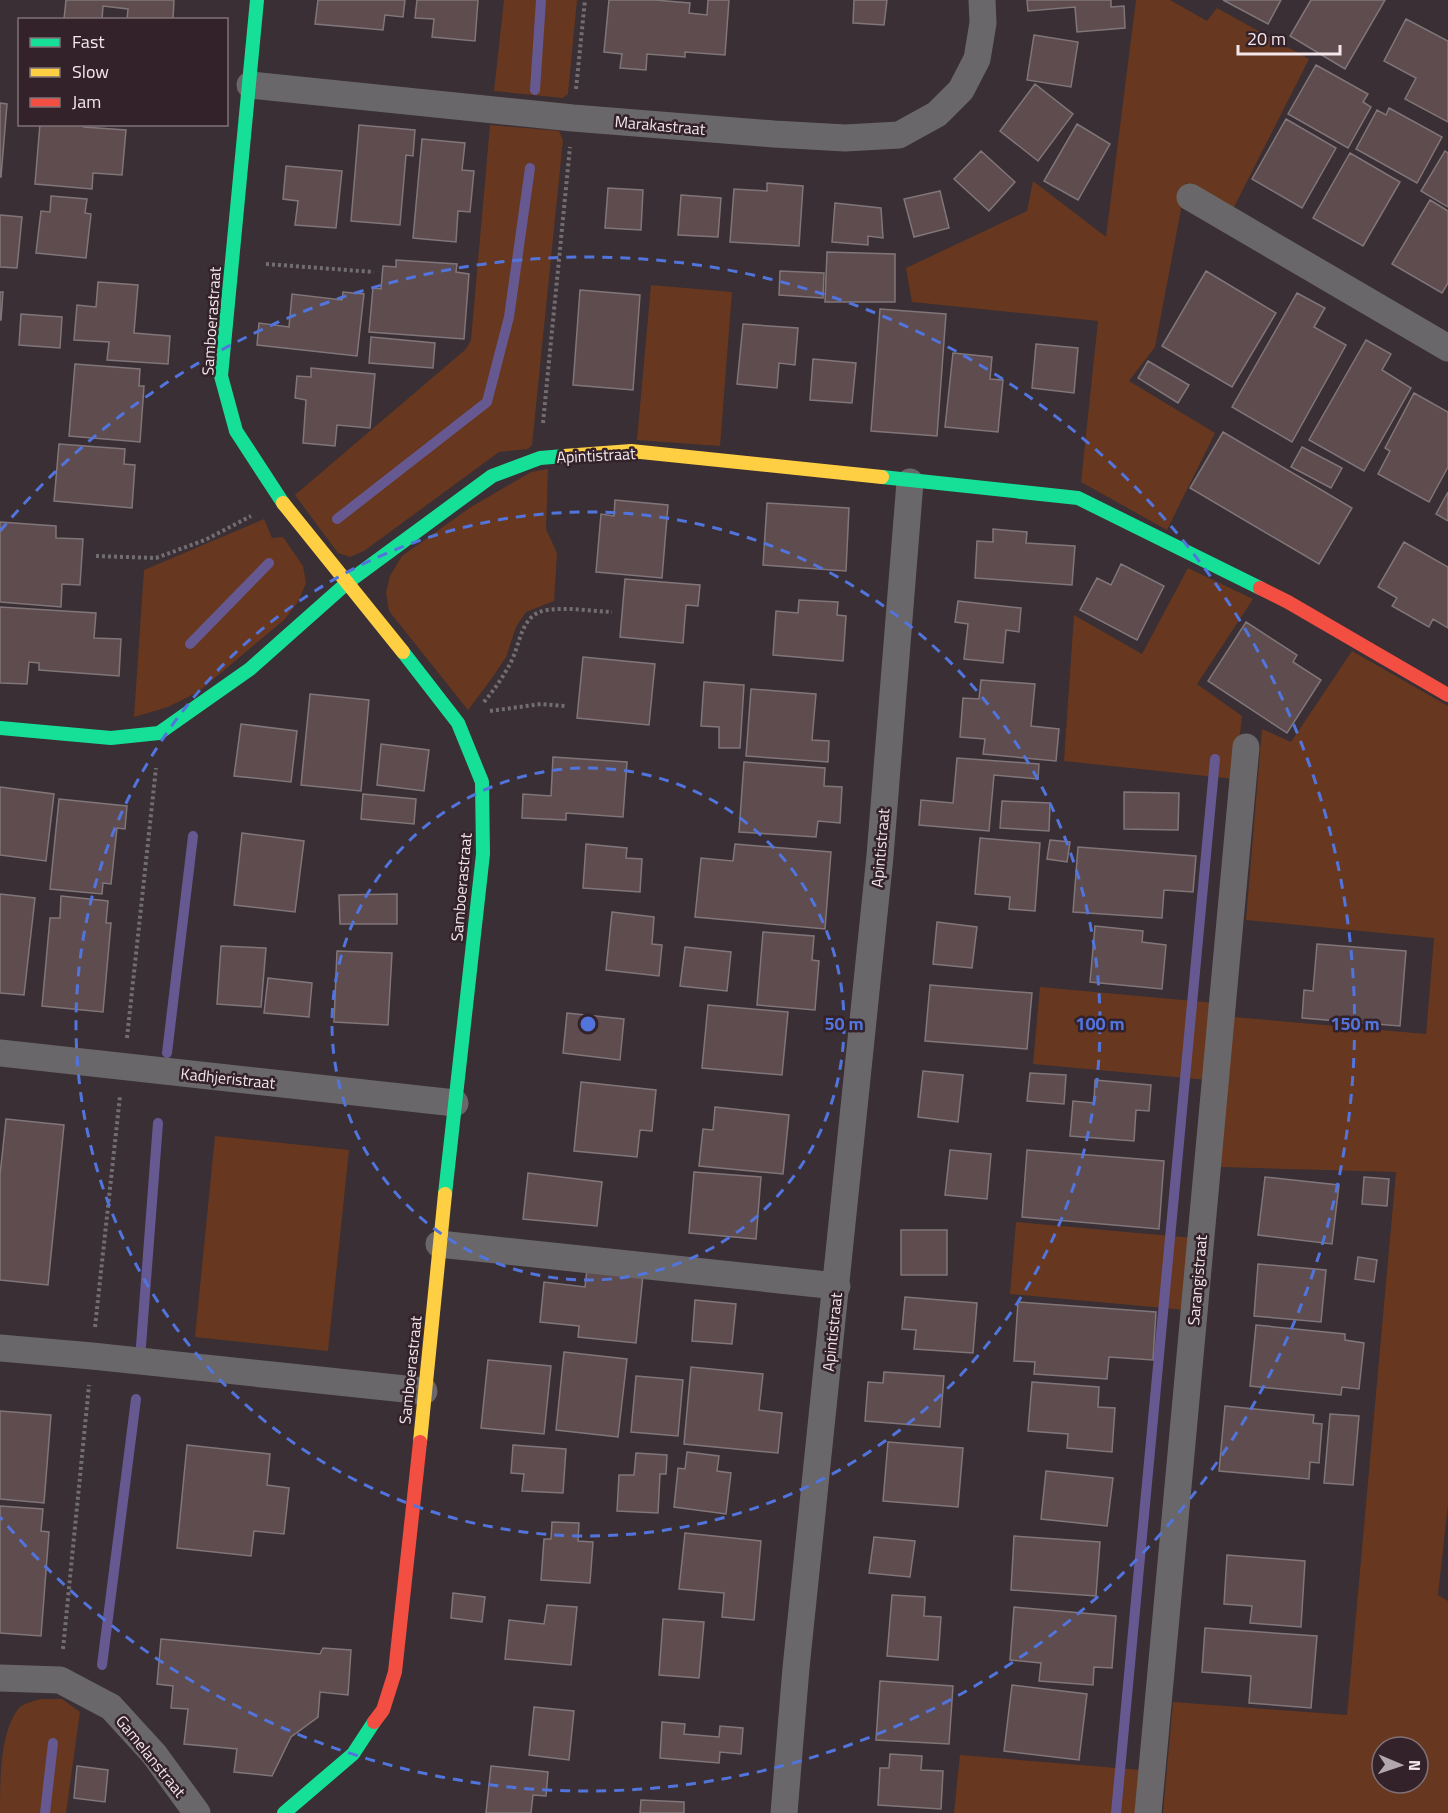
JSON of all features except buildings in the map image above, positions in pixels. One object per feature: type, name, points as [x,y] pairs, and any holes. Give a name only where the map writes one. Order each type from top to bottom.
[{"type":"street","name":"Samboerastraat","points":[[257,0],[220,376],[236,431],[281,500],[458,723],[482,782],[483,854],[439,1244],[395,1672],[383,1710],[353,1754],[284,1813]]},
{"type":"street","name":"Marakastraat","points":[[250,85],[573,118],[845,138],[899,135],[937,114],[961,90],[977,58],[983,22],[982,0]]},
{"type":"street","points":[[1190,197],[1448,348]]},
{"type":"street","name":"Apintistraat","points":[[159,733],[250,669],[348,582],[492,476],[540,458],[631,451],[910,482],[880,856],[796,1668],[784,1813]]},
{"type":"street","points":[[910,482],[1078,498],[1288,602],[1448,695]]},
{"type":"street","points":[[0,728],[111,738],[159,733]]},
{"type":"street","name":"Sarangistraat","points":[[1148,1813],[1246,747]]},
{"type":"street","name":"Kadhjeristraat","points":[[0,1053],[455,1103]]},
{"type":"street","points":[[439,1244],[837,1286]]},
{"type":"street","points":[[0,1348],[424,1391]]},
{"type":"street","name":"Gamelanstraat","points":[[0,1678],[60,1680],[111,1707],[154,1754],[197,1813]]},
{"type":"path","points":[[540,458],[585,0]]},
{"type":"path","points":[[232,261],[374,272]]},
{"type":"path","points":[[96,556],[156,558],[205,540],[281,500]]},
{"type":"path","points":[[458,723],[475,713],[493,692],[511,662],[522,630],[530,617],[545,610],[612,612]]},
{"type":"path","points":[[475,713],[541,704],[565,706]]},
{"type":"path","points":[[60,1680],[92,1356],[159,733]]},
{"type":"shaded area","points":[[504,0],[577,0],[568,94],[563,98],[494,91]]},
{"type":"shaded area","points":[[1136,0],[1170,0],[1207,21],[1217,8],[1309,59],[1233,209],[1186,183],[1155,347],[1129,381],[1215,433],[1167,530],[1081,482],[1098,321],[912,302],[906,268],[1027,211],[1033,181],[1106,237]]},
{"type":"shaded area","points":[[490,125],[559,131],[563,140],[532,445],[528,449],[499,452],[364,551],[350,557],[338,553],[295,495],[466,349],[471,340]]},
{"type":"shaded area","points":[[651,285],[732,292],[720,446],[637,440]]},
{"type":"shaded area","points":[[548,469],[546,529],[557,553],[554,601],[526,612],[516,627],[506,657],[468,710],[389,611],[386,593],[390,576],[402,556],[471,507],[531,472]]},
{"type":"shaded area","points":[[264,519],[272,538],[283,537],[303,566],[306,583],[298,602],[284,620],[198,692],[168,707],[134,717],[144,570]]},
{"type":"shaded area","points":[[1188,568],[1253,599],[1197,684],[1242,716],[1235,779],[1064,761],[1074,615],[1142,654]]},
{"type":"shaded area","points":[[1352,651],[1448,706],[1448,1505],[1438,1595],[1448,1601],[1448,1813],[1163,1813],[1173,1702],[1347,1715],[1396,1172],[1220,1167],[1234,1017],[1426,1034],[1434,938],[1246,920],[1262,729],[1291,742]]},
{"type":"shaded area","points":[[1040,987],[1215,1003],[1208,1080],[1033,1064]]},
{"type":"shaded area","points":[[215,1136],[349,1150],[328,1351],[195,1337]]},
{"type":"shaded area","points":[[1016,1222],[1193,1238],[1186,1310],[1010,1294]]},
{"type":"shaded area","points":[[41,1699],[62,1699],[80,1712],[66,1813],[0,1813],[2,1757],[8,1729],[19,1708],[26,1703]]},
{"type":"shaded area","points":[[960,1755],[1141,1770],[1138,1813],[954,1813]]},
{"type":"waterway","points":[[535,90],[541,0]]},
{"type":"waterway","points":[[337,519],[487,402],[509,317],[530,168]]},
{"type":"waterway","points":[[190,644],[269,563]]},
{"type":"waterway","points":[[1116,1813],[1215,759]]},
{"type":"waterway","points":[[167,1053],[193,836]]},
{"type":"waterway","points":[[141,1346],[158,1123]]},
{"type":"waterway","points":[[102,1665],[136,1399]]},
{"type":"waterway","points":[[45,1813],[53,1743]]},
{"type":"traffic: fast","points":[[257,0],[221,376],[236,431],[283,503]]},
{"type":"traffic: fast","points":[[0,728],[111,738],[159,733],[250,669],[348,582],[492,476],[540,458],[564,456]]},
{"type":"traffic: fast","points":[[882,477],[1078,498],[1260,588]]},
{"type":"traffic: fast","points":[[403,652],[458,723],[482,782],[483,854],[445,1194]]},
{"type":"traffic: fast","points":[[284,1813],[353,1754],[374,1722]]},
{"type":"traffic: slow","points":[[564,456],[631,451],[882,477]]},
{"type":"traffic: slow","points":[[283,503],[403,652]]},
{"type":"traffic: slow","points":[[420,1442],[445,1194]]},
{"type":"traffic: jam","points":[[1260,588],[1448,695]]},
{"type":"traffic: jam","points":[[374,1722],[383,1710],[395,1672],[420,1442]]}]
